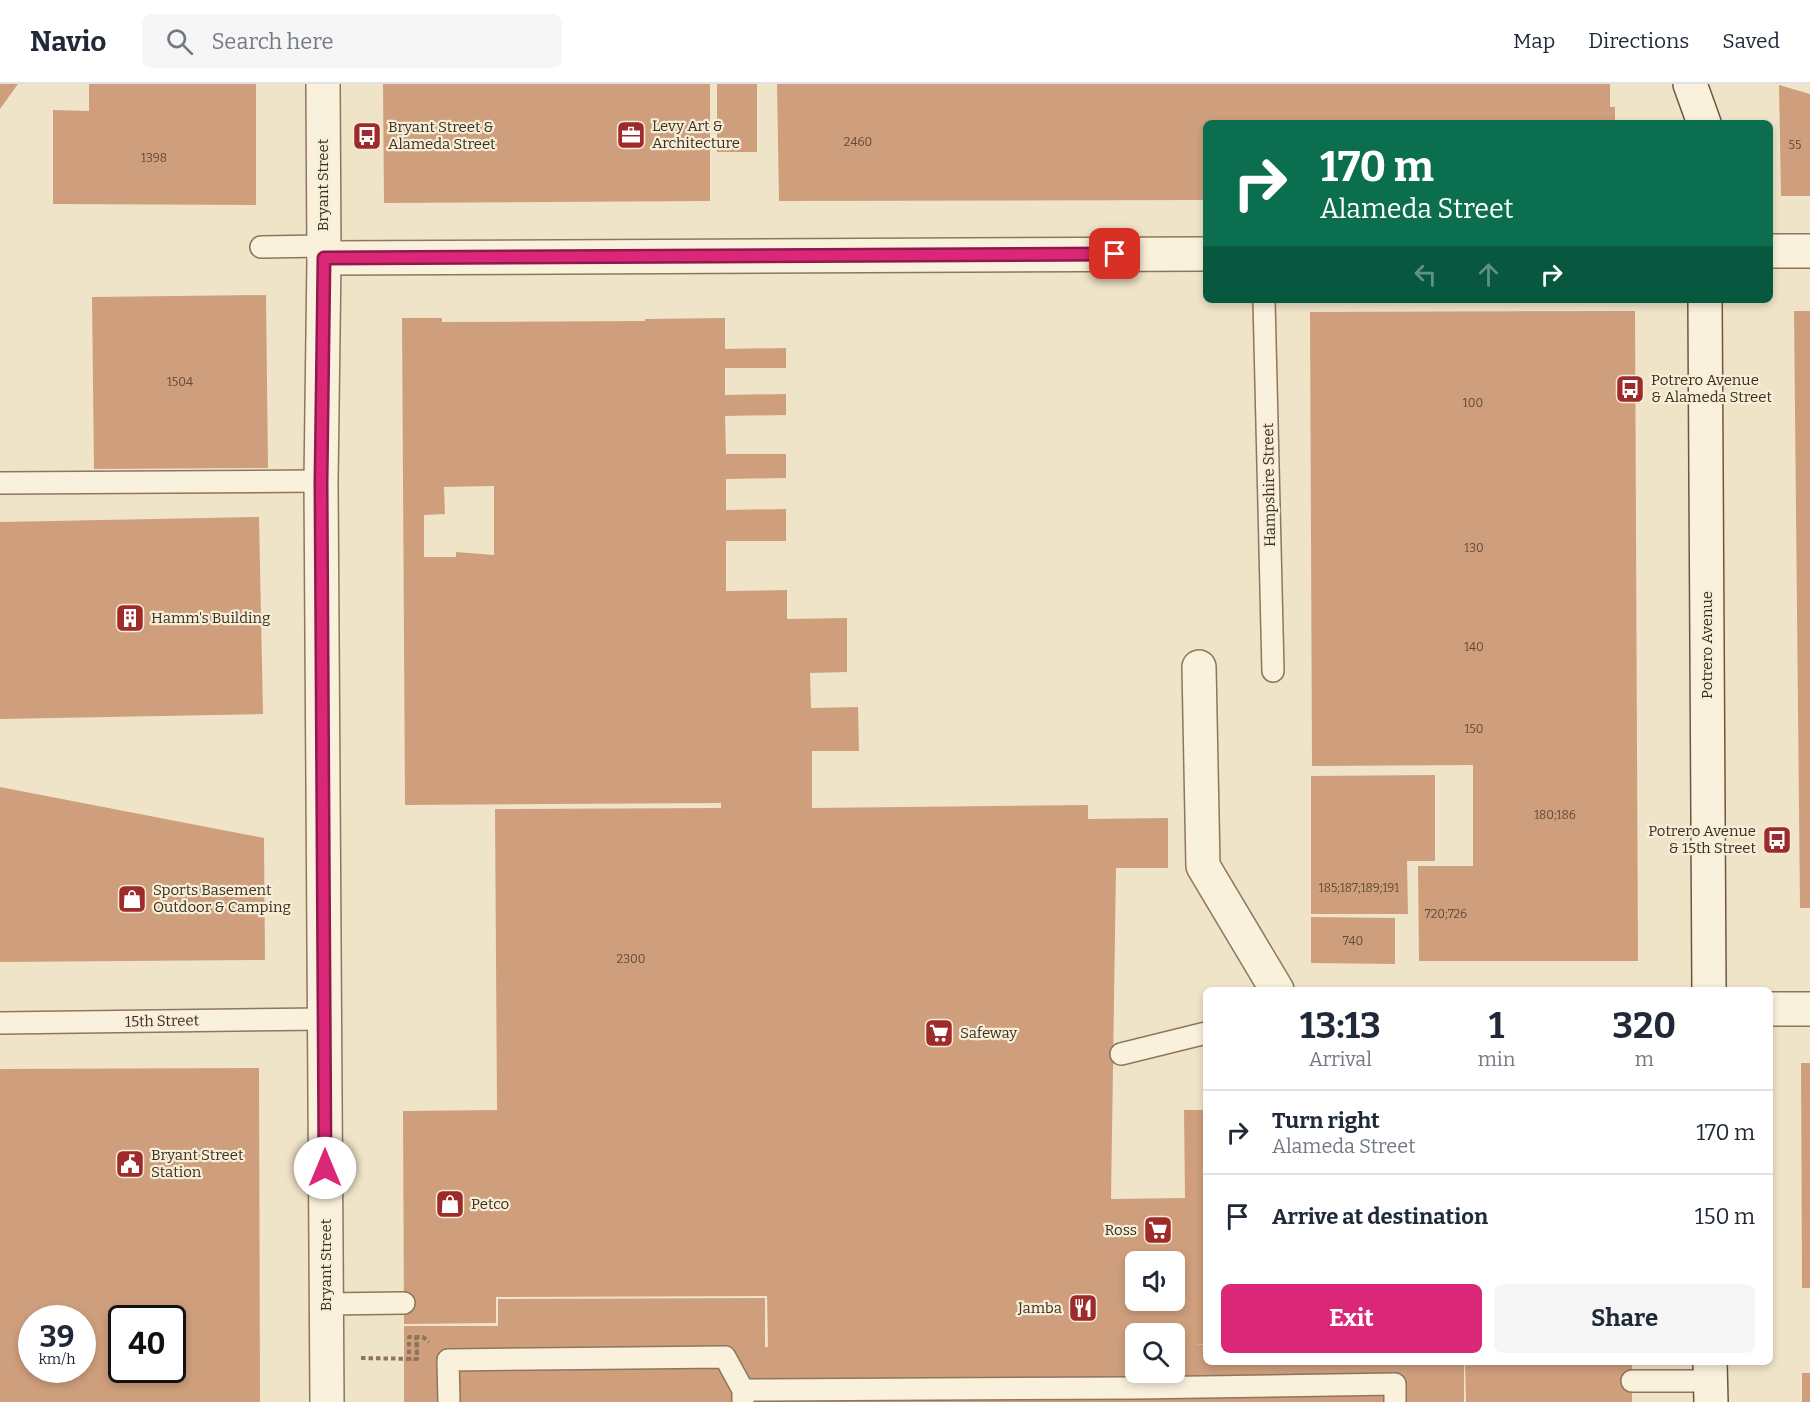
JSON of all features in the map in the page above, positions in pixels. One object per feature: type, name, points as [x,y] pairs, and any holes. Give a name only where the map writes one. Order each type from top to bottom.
[{"type":"street","name":"Bryant Street","points":[[323,84],[324,252],[321,482],[327,1402]]},
{"type":"street","points":[[1690,84],[1704,120]]},
{"type":"street","points":[[1706,120],[1717,84]]},
{"type":"street","points":[[1773,251],[1810,251]]},
{"type":"street","points":[[324,252],[1203,254]]},
{"type":"street","name":"Potrero Avenue","points":[[1705,303],[1709,987]]},
{"type":"street","points":[[1199,667],[1203,866],[1275,987]]},
{"type":"street","points":[[1773,1010],[1810,1009]]},
{"type":"lane","points":[[261,247],[324,252]]},
{"type":"lane","name":"Hampshire Street","points":[[1264,303],[1273,671]]},
{"type":"lane","points":[[0,483],[321,482]]},
{"type":"lane","name":"15th Street","points":[[0,1023],[325,1019]]},
{"type":"lane","points":[[1121,1054],[1203,1034]]},
{"type":"lane","points":[[326,1304],[404,1303]]},
{"type":"lane","points":[[449,1402],[448,1360],[724,1357],[743,1396],[1134,1395],[1395,1384],[1395,1402]]},
{"type":"lane","points":[[1632,1381],[1711,1382]]},
{"type":"path","points":[[327,1358],[383,1359],[394,1359],[405,1359],[417,1359],[416,1337],[409,1337],[409,1348],[409,1359],[417,1359],[417,1337]]},
{"type":"building","points":[[0,84],[18,84],[0,109]]},
{"type":"building","points":[[89,84],[256,84],[256,205],[53,204],[53,110],[89,111]]},
{"type":"building","points":[[383,84],[710,84],[710,201],[384,203]]},
{"type":"building","points":[[717,84],[757,84],[757,152],[717,152]]},
{"type":"building","points":[[777,84],[1610,84],[1610,107],[1615,107],[1615,120],[1203,120],[1203,200],[779,201]]},
{"type":"building","points":[[1779,85],[1810,94],[1810,196],[1781,196]]},
{"type":"building","points":[[266,295],[268,468],[94,469],[92,297]]},
{"type":"building","points":[[1635,311],[1638,961],[1419,961],[1418,866],[1473,866],[1473,765],[1312,766],[1310,312]]},
{"type":"building","points":[[1794,311],[1810,311],[1810,908],[1800,908]]},
{"type":"building","points":[[402,318],[442,318],[442,322],[645,321],[645,319],[725,318],[725,349],[786,348],[786,368],[725,368],[725,395],[786,394],[786,415],[725,416],[726,454],[786,454],[786,478],[726,479],[726,510],[786,509],[786,541],[726,541],[726,591],[787,590],[787,619],[847,618],[847,672],[810,673],[811,708],[858,707],[859,751],[812,751],[812,808],[1088,805],[1088,819],[1168,818],[1168,868],[1116,868],[1111,1199],[1185,1198],[1184,1110],[1203,1110],[1203,1344],[1196,1344],[1203,1345],[1203,1365],[1464,1365],[1464,1402],[404,1402],[404,1326],[498,1326],[498,1299],[765,1298],[765,1347],[768,1347],[767,1296],[496,1297],[496,1323],[404,1324],[403,1111],[497,1110],[495,809],[721,808],[721,803],[405,805]],"holes":[[[494,486],[494,555],[456,552],[456,557],[424,557],[424,515],[445,514],[444,487]]]},
{"type":"building","name":"Hamm's Building","points":[[259,517],[263,714],[0,719],[0,522]]},
{"type":"building","points":[[1435,775],[1435,861],[1407,861],[1408,914],[1311,914],[1311,776]]},
{"type":"building","name":"Sports Basement Outdoor & Camping","points":[[0,787],[264,838],[265,960],[0,962]]},
{"type":"building","points":[[1311,917],[1395,918],[1395,964],[1311,963]]},
{"type":"building","points":[[1801,1063],[1810,1063],[1810,1288],[1802,1288]]},
{"type":"building","name":"Bryant Street Station","points":[[259,1068],[260,1402],[0,1402],[0,1069]]},
{"type":"building","points":[[1465,1365],[1632,1365],[1632,1402],[1466,1402]]},
{"type":"building","points":[[1802,1373],[1810,1373],[1810,1402],[1802,1402]]},
{"type":"place","name":"Levy Art & Architecture","points":[[631,135]]},
{"type":"place","name":"Bryant Street & Alameda Street","points":[[367,136]]},
{"type":"place","name":"Potrero Avenue & Alameda Street","points":[[1630,389]]},
{"type":"place","name":"Hamm's Building","points":[[130,618]]},
{"type":"place","name":"Potrero Avenue & 15th Street","points":[[1777,840]]},
{"type":"place","name":"Sports Basement Outdoor & Camping","points":[[132,899]]},
{"type":"place","name":"Safeway","points":[[939,1033]]},
{"type":"place","name":"Bryant Street Station","points":[[130,1164]]},
{"type":"place","name":"Petco","points":[[450,1204]]},
{"type":"place","name":"Ross","points":[[1158,1230]]},
{"type":"place","name":"Jamba","points":[[1083,1308]]},
{"type":"route","points":[[325,1168],[321,482],[324,258],[1115,254]]}]
